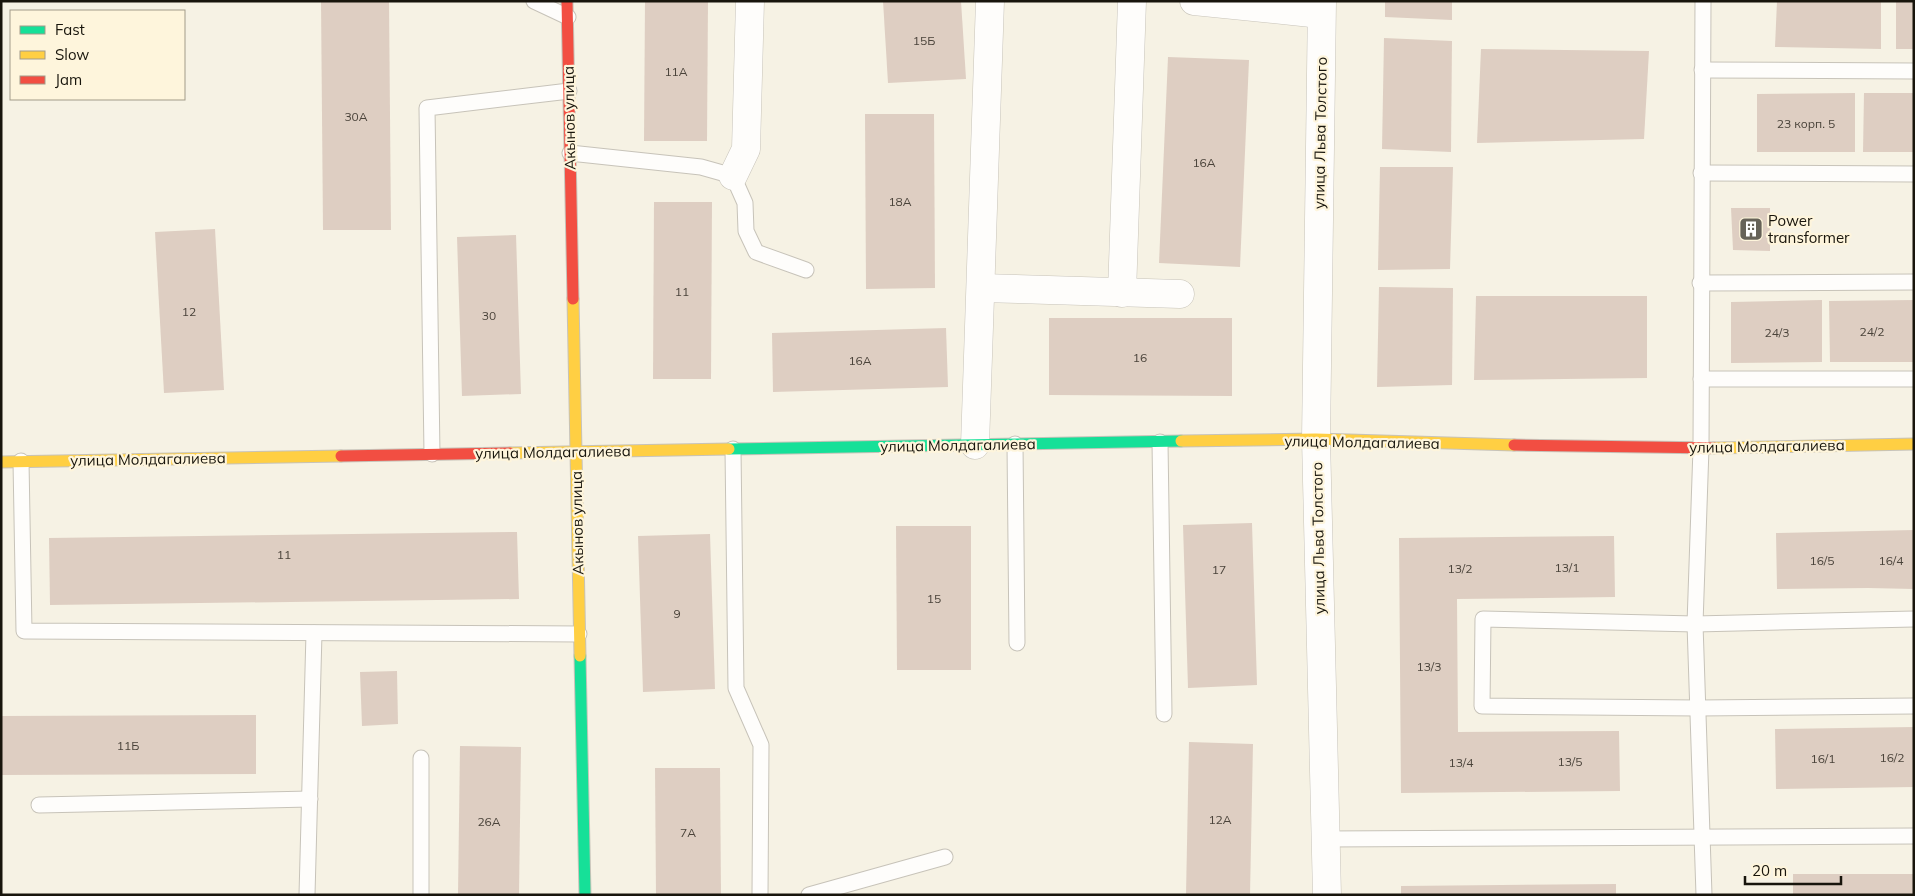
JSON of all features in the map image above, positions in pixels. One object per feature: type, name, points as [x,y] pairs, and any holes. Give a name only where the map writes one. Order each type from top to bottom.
[{"type":"street","name":"Акынов улица","points":[[567,1],[585,895]]},
{"type":"street","points":[[733,176],[746,149],[750,1]]},
{"type":"street","points":[[975,445],[990,1]]},
{"type":"street","points":[[1122,293],[1132,1]]},
{"type":"street","points":[[1194,1],[1322,7]]},
{"type":"street","name":"улица Льва Толстого","points":[[1322,7],[1316,439],[1327,895]]},
{"type":"street","points":[[981,288],[1180,294]]},
{"type":"street","name":"улица Молдагалиева","points":[[1,462],[1316,439],[1481,445],[1701,448],[1914,444]]},
{"type":"lane","points":[[534,1],[568,18]]},
{"type":"lane","points":[[1703,1],[1700,283],[1701,448],[1695,624],[1704,895]]},
{"type":"lane","points":[[1702,70],[1914,71]]},
{"type":"lane","points":[[432,454],[427,108],[569,91]]},
{"type":"lane","points":[[570,153],[701,168],[733,176],[745,203],[746,231],[756,252],[806,270]]},
{"type":"lane","points":[[1701,173],[1914,174]]},
{"type":"lane","points":[[1700,283],[1914,282]]},
{"type":"lane","points":[[1701,379],[1914,379]]},
{"type":"lane","points":[[1160,442],[1164,714]]},
{"type":"lane","points":[[1015,444],[1017,643]]},
{"type":"lane","points":[[733,449],[736,688],[761,745],[760,895]]},
{"type":"lane","points":[[20,461],[24,630],[579,634]]},
{"type":"lane","points":[[1914,619],[1695,624],[1483,619],[1482,706],[1698,708],[1914,706]]},
{"type":"lane","points":[[307,895],[314,632]]},
{"type":"lane","points":[[421,758],[421,895]]},
{"type":"lane","points":[[39,804],[310,798]]},
{"type":"lane","points":[[1325,839],[1914,836]]},
{"type":"lane","points":[[810,895],[945,857]]},
{"type":"building","points":[[321,1],[389,1],[391,230],[323,230]]},
{"type":"building","points":[[645,1],[708,1],[707,141],[644,141]]},
{"type":"building","points":[[883,1],[961,1],[966,79],[888,83]]},
{"type":"building","points":[[1385,1],[1452,1],[1452,20],[1385,17]]},
{"type":"building","points":[[1777,1],[1881,1],[1881,49],[1775,47]]},
{"type":"building","points":[[1896,1],[1914,1],[1914,49],[1896,49]]},
{"type":"building","points":[[1384,38],[1452,41],[1451,152],[1382,149]]},
{"type":"building","points":[[1481,49],[1649,51],[1644,139],[1477,143]]},
{"type":"building","points":[[1168,57],[1249,60],[1240,267],[1159,263]]},
{"type":"building","points":[[1855,93],[1855,152],[1757,152],[1757,94]]},
{"type":"building","points":[[1864,93],[1914,93],[1914,152],[1863,152]]},
{"type":"building","points":[[865,114],[934,114],[935,288],[866,289]]},
{"type":"building","points":[[1380,167],[1453,167],[1450,269],[1378,270]]},
{"type":"building","points":[[654,202],[712,202],[711,379],[653,379]]},
{"type":"building","name":"Power transformer","points":[[1731,208],[1770,208],[1770,251],[1733,250]]},
{"type":"building","points":[[215,229],[224,390],[164,393],[155,232]]},
{"type":"building","points":[[516,235],[521,394],[462,396],[457,237]]},
{"type":"building","points":[[1379,287],[1453,288],[1452,385],[1377,387]]},
{"type":"building","points":[[1476,296],[1647,296],[1647,378],[1474,380]]},
{"type":"building","points":[[1822,300],[1822,362],[1731,363],[1731,302]]},
{"type":"building","points":[[1914,300],[1914,362],[1830,362],[1829,301]]},
{"type":"building","points":[[1049,318],[1232,318],[1232,396],[1049,395]]},
{"type":"building","points":[[946,328],[948,387],[773,392],[772,333]]},
{"type":"building","points":[[1252,523],[1257,685],[1188,688],[1183,525]]},
{"type":"building","points":[[896,526],[971,526],[971,670],[897,670]]},
{"type":"building","points":[[1914,530],[1914,589],[1777,589],[1776,533]]},
{"type":"building","points":[[517,532],[519,599],[50,605],[49,538]]},
{"type":"building","points":[[710,534],[715,689],[643,692],[638,536]]},
{"type":"building","points":[[1614,536],[1615,597],[1457,599],[1458,732],[1619,731],[1620,791],[1401,793],[1399,538]]},
{"type":"building","points":[[397,671],[398,724],[362,726],[360,672]]},
{"type":"building","points":[[256,715],[256,774],[1,775],[1,716]]},
{"type":"building","points":[[1914,727],[1914,787],[1776,789],[1775,729]]},
{"type":"building","points":[[1189,742],[1253,744],[1250,895],[1186,895]]},
{"type":"building","points":[[460,746],[521,747],[519,895],[458,895]]},
{"type":"building","points":[[655,768],[720,768],[721,895],[656,895]]},
{"type":"building","points":[[1793,874],[1914,874],[1914,895],[1793,895]]},
{"type":"building","points":[[1616,884],[1616,895],[1401,895],[1401,886]]},
{"type":"traffic: fast","points":[[729,449],[1181,441]]},
{"type":"traffic: fast","points":[[580,656],[585,895]]},
{"type":"traffic: slow","points":[[573,299],[580,656]]},
{"type":"traffic: slow","points":[[1181,441],[1316,439],[1514,445]]},
{"type":"traffic: slow","points":[[1714,448],[1914,444]]},
{"type":"traffic: slow","points":[[510,453],[729,449]]},
{"type":"traffic: slow","points":[[1,462],[341,456]]},
{"type":"traffic: jam","points":[[567,1],[573,299]]},
{"type":"traffic: jam","points":[[1514,445],[1714,448]]},
{"type":"traffic: jam","points":[[341,456],[510,453]]},
{"type":"place","name":"Power transformer","points":[[1751,229]]}]
